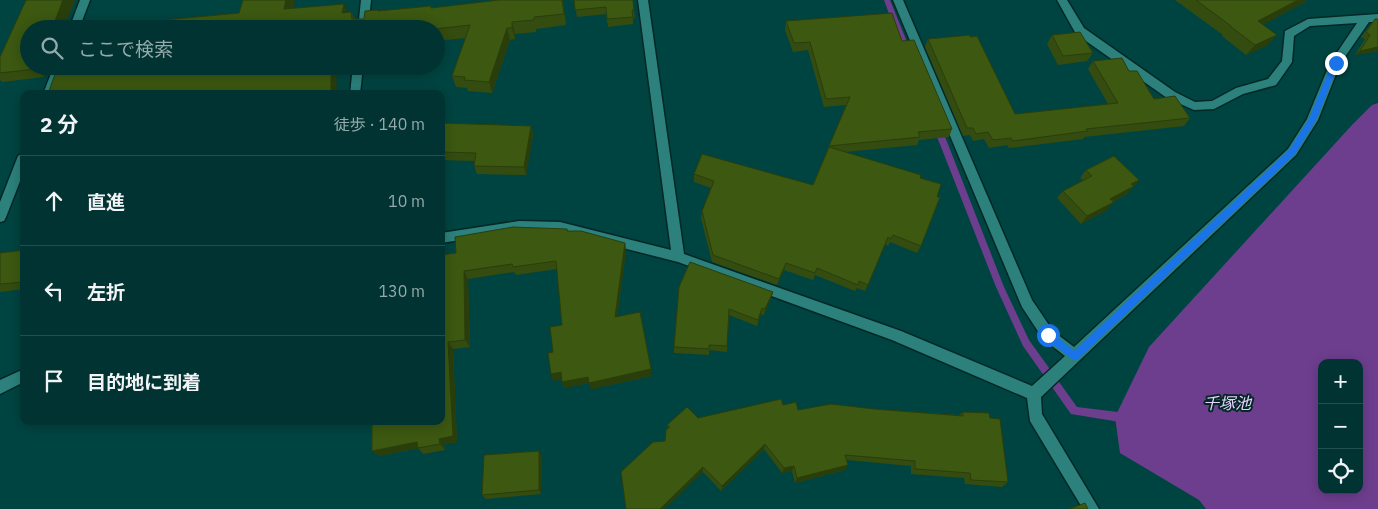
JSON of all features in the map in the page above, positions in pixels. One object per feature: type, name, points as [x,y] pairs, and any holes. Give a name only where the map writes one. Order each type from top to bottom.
[{"type":"street","points":[[77,20],[85,0]]},
{"type":"street","points":[[363,20],[366,0]]},
{"type":"street","points":[[643,0],[678,257]]},
{"type":"street","points":[[898,0],[1027,303],[1048,335],[1075,356]]},
{"type":"street","points":[[1062,0],[1080,31],[1171,95],[1194,106],[1214,105],[1240,91],[1272,82],[1288,62],[1289,34],[1308,23],[1378,18]]},
{"type":"street","points":[[1091,509],[1035,416],[1034,394],[1292,152],[1312,120],[1336,63],[1365,20]]},
{"type":"street","points":[[50,90],[55,75]]},
{"type":"street","points":[[355,90],[357,75]]},
{"type":"street","points":[[0,217],[20,166]]},
{"type":"street","points":[[445,237],[518,226],[560,227],[678,257],[896,335],[1034,394]]},
{"type":"street","points":[[0,387],[20,376]]},
{"type":"water","name":"千塚池","points":[[1378,103],[1378,509],[1206,509],[1199,500],[1120,453],[1115,417],[1149,347],[1372,105]]},
{"type":"building","points":[[26,0],[63,0],[55,20],[20,20],[20,71],[0,73],[0,57]]},
{"type":"building","points":[[243,0],[286,0],[284,9],[344,4],[342,13],[351,12],[352,19],[364,19],[365,11],[431,6],[431,8],[499,0],[562,0],[564,14],[534,17],[534,20],[512,22],[512,28],[507,28],[489,82],[464,80],[465,77],[452,76],[470,25],[445,28],[445,20],[164,20],[239,13]]},
{"type":"building","points":[[574,0],[633,0],[633,17],[607,19],[606,7],[575,10]]},
{"type":"building","points":[[1196,0],[1298,0],[1258,21],[1277,35],[1255,45]]},
{"type":"building","points":[[892,13],[902,41],[914,40],[952,129],[918,132],[920,137],[829,146],[850,97],[826,99],[810,42],[794,43],[786,21]]},
{"type":"building","points":[[1375,19],[1378,19],[1378,47],[1360,51],[1370,35],[1366,32]]},
{"type":"building","points":[[1080,32],[1093,53],[1063,56],[1052,35]]},
{"type":"building","points":[[970,35],[970,37],[977,36],[1015,114],[1118,103],[1093,61],[1122,58],[1129,71],[1137,71],[1154,99],[1175,96],[1190,118],[1086,129],[1088,131],[1013,141],[1011,138],[993,140],[988,132],[976,134],[973,128],[967,128],[928,39]]},
{"type":"building","points":[[55,75],[331,75],[331,90],[50,90]]},
{"type":"building","points":[[445,123],[531,126],[524,167],[474,166],[476,153],[445,152]]},
{"type":"building","points":[[829,147],[921,175],[920,178],[941,184],[937,197],[940,197],[921,246],[893,235],[891,239],[888,237],[868,285],[859,281],[858,285],[817,268],[815,273],[786,263],[779,279],[713,255],[702,211],[714,181],[694,174],[702,154],[813,185]]},
{"type":"building","points":[[1114,156],[1139,180],[1131,184],[1134,186],[1110,199],[1114,202],[1087,216],[1063,191],[1092,176],[1086,170]]},
{"type":"building","points":[[513,227],[581,231],[625,243],[615,317],[640,312],[651,369],[589,383],[588,377],[562,382],[561,372],[551,374],[548,353],[553,352],[550,327],[562,325],[556,261],[513,267],[512,264],[464,271],[465,340],[448,342],[453,436],[439,439],[440,444],[418,448],[417,442],[372,451],[372,425],[445,425],[445,254],[456,253],[455,237]]},
{"type":"building","points":[[20,250],[20,282],[0,284],[0,253]]},
{"type":"building","points":[[690,262],[773,292],[765,309],[762,308],[758,320],[729,309],[727,346],[709,345],[709,349],[674,347],[679,287]]},
{"type":"building","points":[[781,399],[783,405],[796,402],[798,410],[831,404],[963,416],[963,412],[989,413],[990,418],[1000,419],[1008,482],[971,480],[970,473],[915,469],[915,461],[845,455],[848,465],[797,478],[794,466],[784,468],[765,444],[722,486],[703,467],[660,509],[626,509],[621,472],[653,442],[665,441],[666,430],[670,427],[667,425],[687,407],[698,418]]},
{"type":"building","points":[[539,451],[539,490],[482,495],[484,455]]},
{"type":"building","points":[[1085,503],[1088,509],[1069,509]]},
{"type":"waterway","points":[[887,0],[907,52]]},
{"type":"waterway","points":[[938,129],[1000,287],[1026,343],[1074,411],[1126,418]]},
{"type":"route","points":[[1048,335],[1075,356],[1292,152],[1312,120],[1336,63]]}]
